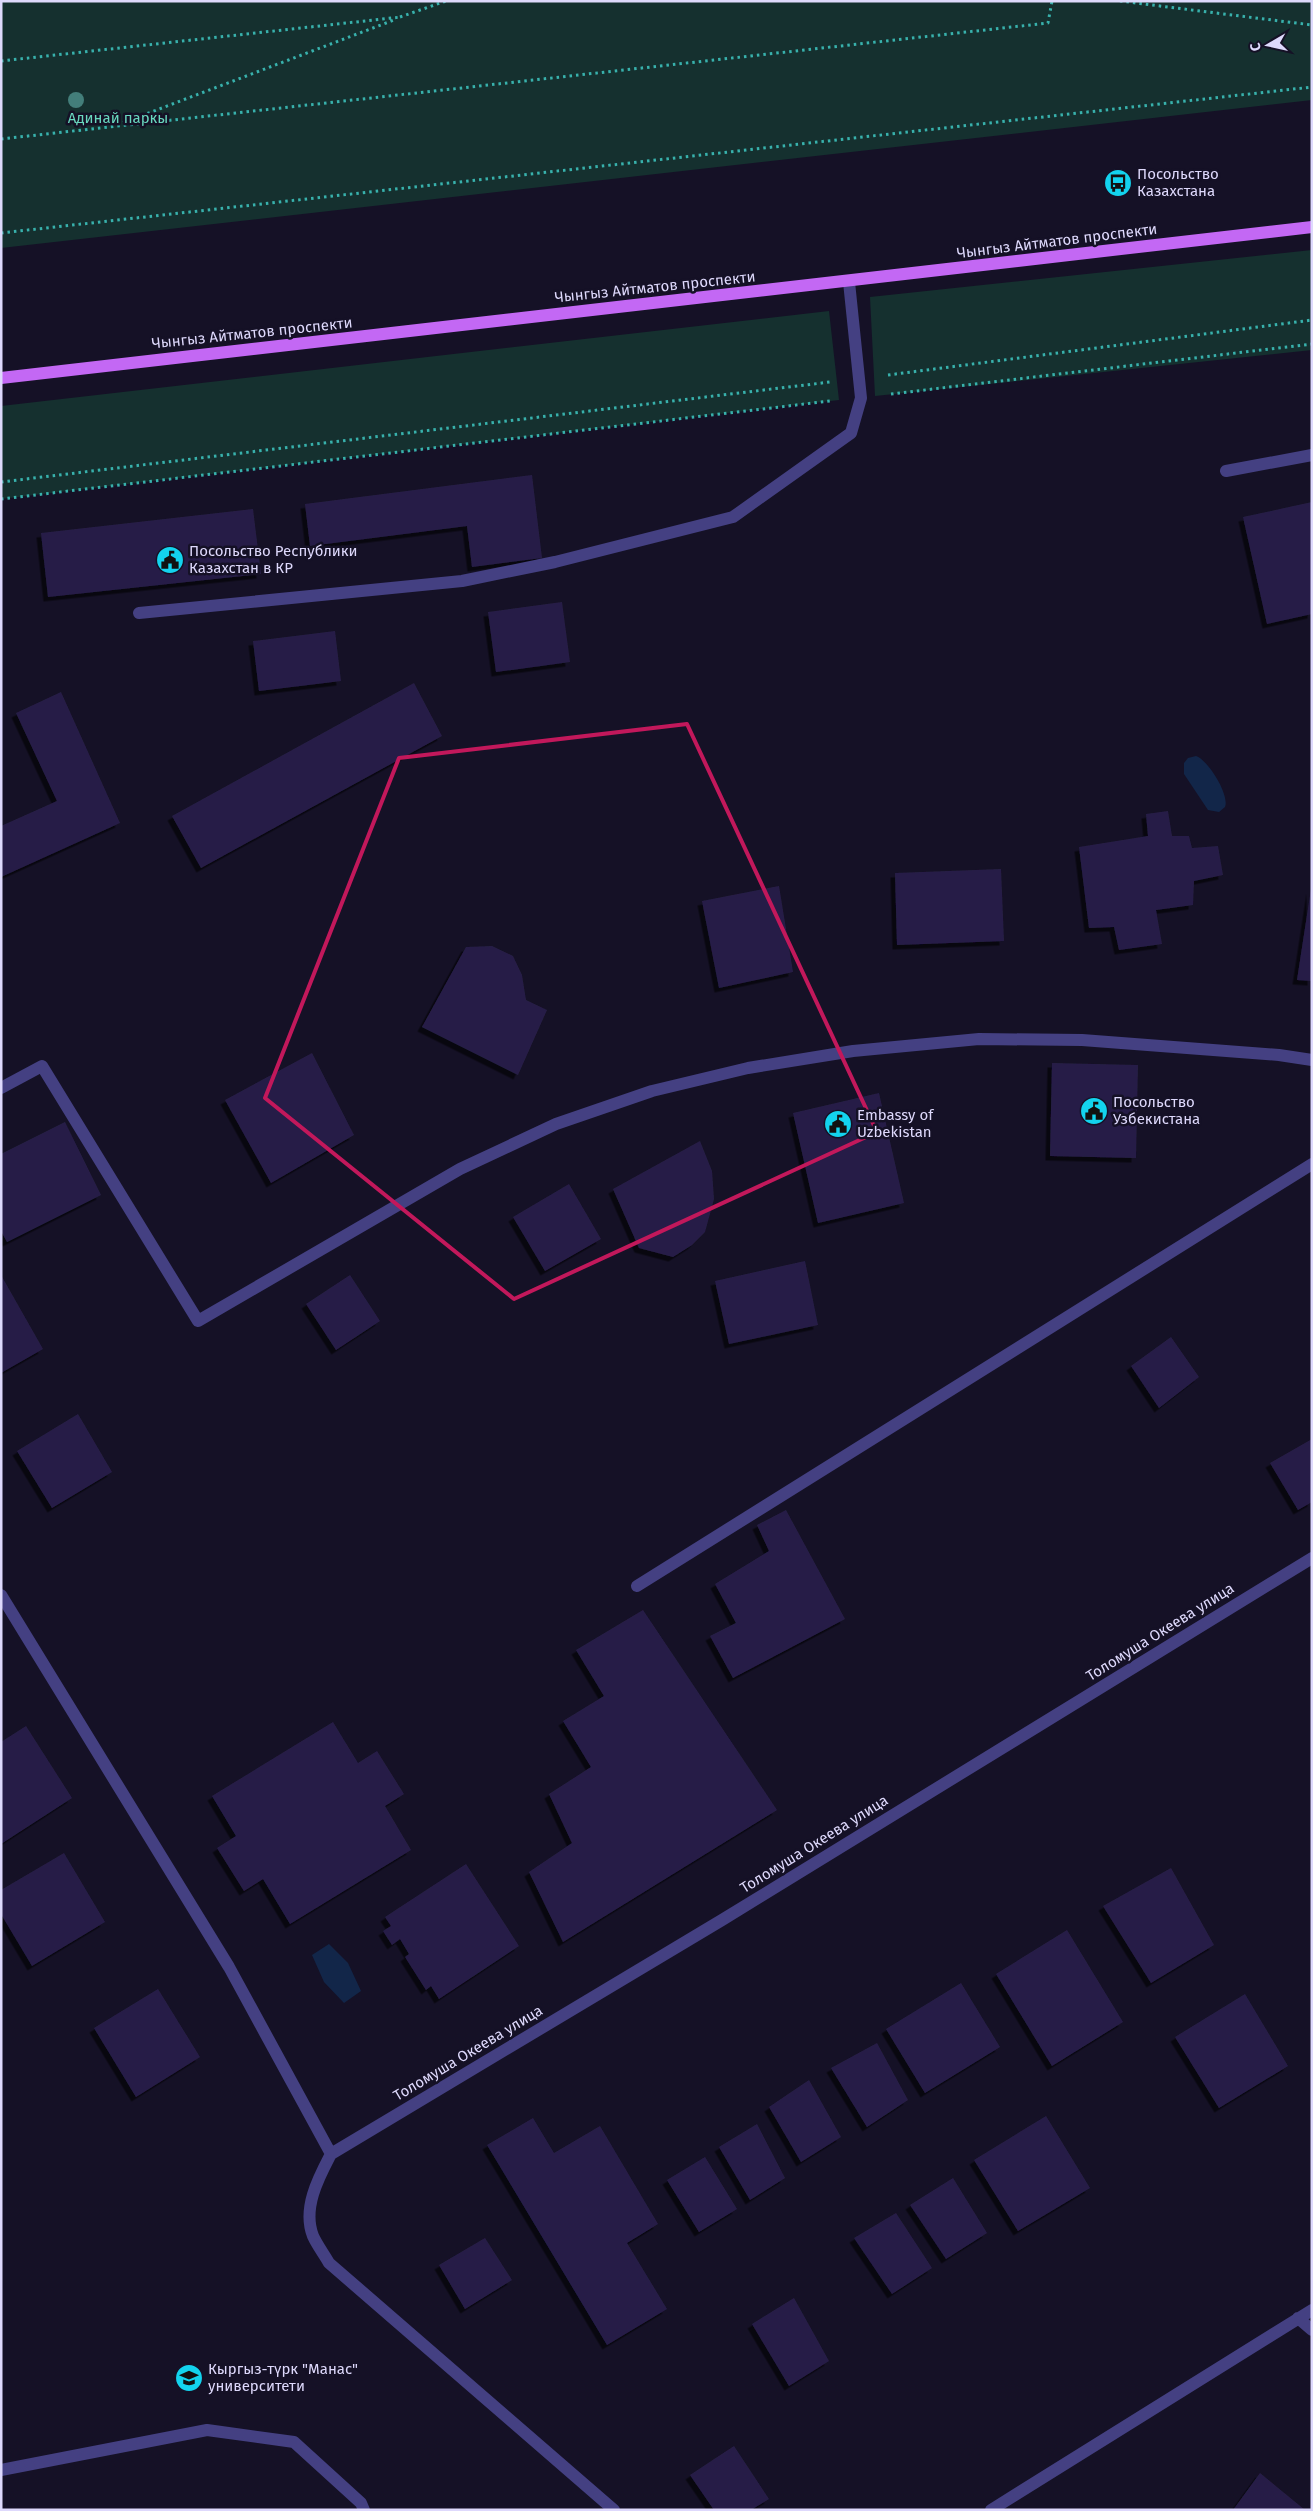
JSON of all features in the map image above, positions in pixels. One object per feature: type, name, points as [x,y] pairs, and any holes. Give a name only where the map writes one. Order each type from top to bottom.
[{"type":"main road","name":"Чынгыз Айтматов проспекти","points":[[1,378],[849,282],[1312,227]]},
{"type":"street","points":[[139,613],[462,581],[555,562],[733,517],[852,433],[861,398],[849,282]]},
{"type":"street","points":[[1226,471],[1312,455]]},
{"type":"street","points":[[1,1088],[42,1066],[198,1322],[460,1168],[556,1124],[652,1091],[748,1068],[853,1051],[978,1039],[1082,1040],[1279,1055],[1312,1060]]},
{"type":"street","points":[[637,1586],[1312,1164]]},
{"type":"street","name":"Толомуша Океева улица","points":[[332,2154],[739,1910],[1312,1558]]},
{"type":"street","points":[[1,1595],[229,1967],[332,2154],[316,2183],[311,2209],[313,2235],[329,2263],[614,2510]]},
{"type":"street","points":[[991,2510],[1312,2310]]},
{"type":"street","points":[[1298,2318],[1312,2330]]},
{"type":"street","points":[[1,2470],[207,2430],[294,2442],[361,2503],[364,2510]]},
{"type":"path","points":[[112,127],[446,1]]},
{"type":"path","points":[[1,139],[1048,23],[1052,1]]},
{"type":"path","points":[[1120,1],[1312,25]]},
{"type":"path","points":[[1,61],[400,17]]},
{"type":"path","points":[[1,233],[1312,87]]},
{"type":"path","points":[[1,482],[859,379],[1312,320]]},
{"type":"path","points":[[1,499],[1312,344]]},
{"type":"highlighted area","points":[[687,724],[877,1132],[514,1299],[265,1098],[399,758]]},
{"type":"green space","name":"Адинай паркы","points":[[1,1],[1312,1],[1312,100],[1,248]]},
{"type":"green space","points":[[1312,250],[1312,350],[875,396],[870,297]]},
{"type":"green space","points":[[829,311],[839,400],[1,499],[1,406]]},
{"type":"water","points":[[1196,756],[1212,771],[1221,787],[1226,802],[1225,807],[1219,812],[1208,810],[1184,774],[1184,763],[1188,758]]},
{"type":"water","points":[[329,1944],[348,1963],[361,1991],[344,2003],[324,1982],[312,1955]]},
{"type":"building","points":[[532,475],[542,558],[472,567],[467,526],[310,546],[305,504]]},
{"type":"building","points":[[1312,502],[1312,614],[1267,624],[1243,517]]},
{"type":"building","points":[[253,509],[261,574],[48,597],[41,533]]},
{"type":"building","points":[[562,602],[570,662],[496,672],[488,612]]},
{"type":"building","points":[[335,631],[341,681],[259,691],[253,641]]},
{"type":"building","points":[[414,683],[442,736],[201,868],[172,816]]},
{"type":"building","points":[[61,692],[120,823],[1,877],[1,826],[57,801],[16,713]]},
{"type":"building","points":[[1168,811],[1172,836],[1189,836],[1192,848],[1218,846],[1223,875],[1194,881],[1193,905],[1156,910],[1162,944],[1119,950],[1114,927],[1089,928],[1079,847],[1148,836],[1146,814]]},
{"type":"building","points":[[1001,869],[1004,941],[897,945],[895,873]]},
{"type":"building","points":[[779,886],[793,972],[719,988],[702,901]]},
{"type":"building","points":[[1311,889],[1312,981],[1297,980]]},
{"type":"building","points":[[492,946],[513,956],[522,975],[526,1000],[547,1010],[518,1075],[422,1027],[466,947]]},
{"type":"building","points":[[312,1053],[354,1135],[271,1183],[225,1100]]},
{"type":"building","name":"Посольство Узбекистана","points":[[1052,1063],[1138,1065],[1136,1158],[1050,1156]]},
{"type":"building","points":[[879,1093],[904,1203],[818,1223],[793,1113]]},
{"type":"building","points":[[65,1122],[101,1195],[7,1242],[1,1231],[1,1154]]},
{"type":"building","points":[[700,1141],[712,1171],[714,1199],[705,1232],[692,1245],[673,1257],[639,1248],[613,1189]]},
{"type":"building","points":[[569,1184],[601,1239],[545,1271],[513,1217]]},
{"type":"building","points":[[805,1261],[818,1325],[729,1344],[715,1281]]},
{"type":"building","points":[[1,1275],[43,1349],[1,1373]]},
{"type":"building","points":[[350,1275],[380,1321],[336,1350],[306,1304]]},
{"type":"building","points":[[1171,1337],[1199,1377],[1159,1408],[1131,1366]]},
{"type":"building","points":[[78,1414],[112,1472],[52,1508],[17,1451]]},
{"type":"building","points":[[1312,1439],[1312,1502],[1298,1510],[1270,1463]]},
{"type":"building","points":[[786,1510],[845,1619],[733,1678],[710,1636],[736,1623],[715,1584],[769,1551],[757,1525]]},
{"type":"building","points":[[643,1610],[777,1810],[563,1942],[529,1872],[572,1843],[549,1794],[591,1767],[563,1721],[604,1696],[576,1650]]},
{"type":"building","points":[[333,1722],[358,1763],[377,1751],[404,1794],[385,1806],[411,1850],[290,1924],[263,1879],[244,1891],[217,1848],[236,1836],[212,1796]]},
{"type":"building","points":[[26,1726],[72,1798],[1,1844],[1,1742]]},
{"type":"building","points":[[64,1853],[105,1922],[32,1966],[1,1914],[1,1890]]},
{"type":"building","points":[[466,1864],[519,1946],[439,1999],[431,1986],[426,1990],[405,1957],[409,1954],[400,1939],[392,1945],[383,1931],[391,1926],[385,1917]]},
{"type":"building","points":[[1171,1868],[1214,1945],[1151,1983],[1103,1906]]},
{"type":"building","points":[[1067,1930],[1123,2022],[1052,2066],[996,1974]]},
{"type":"building","points":[[961,1983],[1000,2047],[925,2093],[886,2029]]},
{"type":"building","points":[[158,1989],[200,2057],[136,2097],[94,2028]]},
{"type":"building","points":[[1245,1994],[1288,2066],[1219,2108],[1175,2037]]},
{"type":"building","points":[[877,2043],[908,2100],[867,2127],[831,2068]]},
{"type":"building","points":[[809,2080],[841,2137],[801,2162],[769,2107]]},
{"type":"building","points":[[1046,2116],[1090,2188],[1018,2231],[974,2160]]},
{"type":"building","points":[[533,2118],[554,2153],[600,2126],[658,2224],[627,2243],[667,2309],[607,2345],[487,2145]]},
{"type":"building","points":[[757,2124],[785,2178],[750,2200],[719,2147]]},
{"type":"building","points":[[705,2157],[737,2209],[699,2232],[667,2180]]},
{"type":"building","points":[[953,2178],[987,2233],[946,2259],[910,2205]]},
{"type":"building","points":[[896,2213],[932,2268],[892,2294],[854,2238]]},
{"type":"building","points":[[485,2238],[512,2280],[465,2309],[439,2265]]},
{"type":"building","points":[[794,2298],[829,2361],[789,2386],[752,2324]]},
{"type":"building","points":[[734,2446],[769,2499],[751,2510],[714,2510],[690,2475]]},
{"type":"building","points":[[1260,2473],[1305,2510],[1233,2510]]},
{"type":"place","name":"Посольство Казахстана","points":[[1118,183]]},
{"type":"place","name":"Посольство Республики Казахстан в КР","points":[[170,560]]},
{"type":"place","name":"Посольство Узбекистана","points":[[1094,1111]]},
{"type":"place","name":"Embassy of Uzbekistan","points":[[838,1124]]},
{"type":"place","name":"Кыргыз-түрк \"Манас\" университети","points":[[189,2378]]}]
